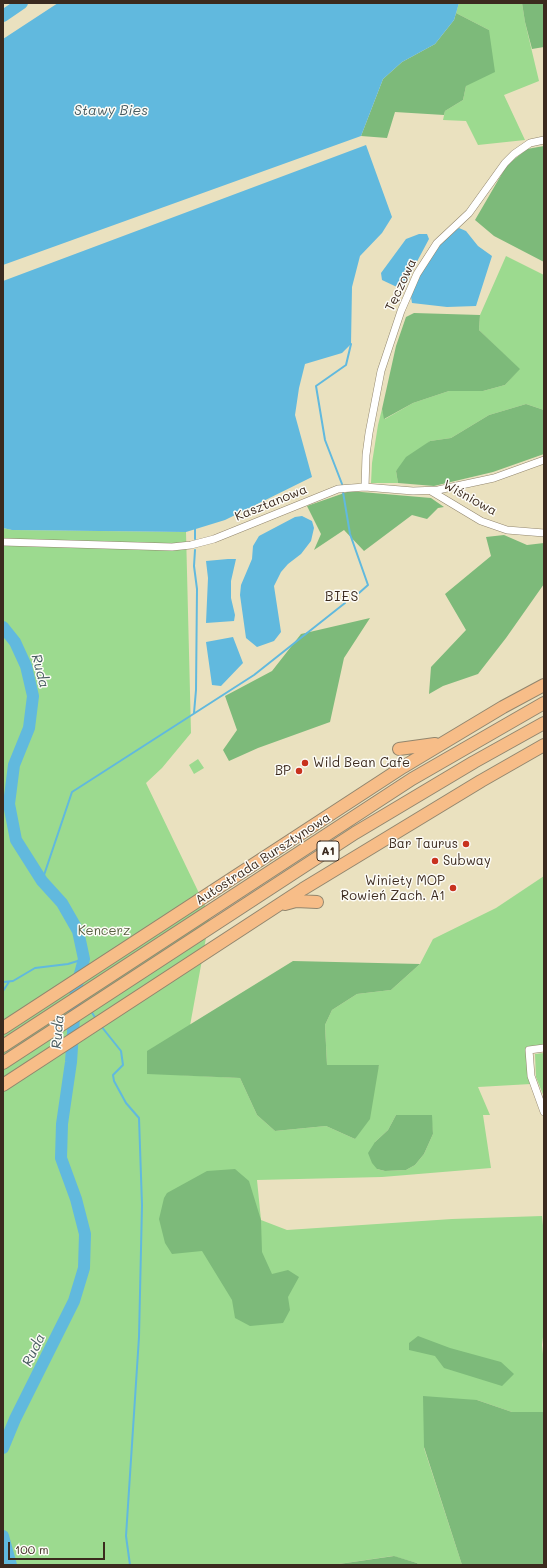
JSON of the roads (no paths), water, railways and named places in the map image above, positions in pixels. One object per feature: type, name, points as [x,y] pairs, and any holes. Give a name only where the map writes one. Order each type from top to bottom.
[{"type":"highway","points":[[3,1028],[337,809],[442,743],[544,685]]},
{"type":"highway","name":"Autostrada Bursztynowa","points":[[3,1046],[412,779],[544,703]]},
{"type":"highway","name":"A1","points":[[3,1063],[355,833],[474,762],[544,723]]},
{"type":"highway","points":[[399,749],[442,743]]},
{"type":"highway","points":[[3,1085],[278,906],[374,846],[544,745]]},
{"type":"highway","points":[[278,906],[296,901],[317,902]]},
{"type":"street","name":"Tęczowa","points":[[364,488],[369,433],[381,371],[401,311],[417,274],[437,243],[469,213],[505,163],[514,154],[530,144],[544,140]]},
{"type":"street","name":"Kasztanowa","points":[[3,542],[172,547],[191,545],[214,539],[329,492],[364,488],[438,490],[494,478],[544,460]]},
{"type":"street","name":"Wiśniowa","points":[[431,491],[481,521],[507,530],[544,534]]},
{"type":"street","points":[[544,1048],[529,1050],[531,1076],[544,1112]]},
{"type":"water","name":"Stawy Bies","points":[[58,3],[459,3],[454,20],[435,44],[402,62],[383,79],[361,136],[3,265],[3,39]]},
{"type":"water","points":[[366,145],[392,217],[382,233],[360,256],[352,287],[351,344],[342,353],[305,364],[299,388],[295,415],[312,477],[225,520],[186,532],[12,530],[3,528],[3,281]]},
{"type":"water","points":[[459,228],[466,231],[478,246],[492,256],[476,306],[447,307],[412,303],[411,297],[418,278],[437,247],[450,234]]},
{"type":"water","points":[[419,234],[427,234],[429,239],[404,286],[399,288],[382,280],[381,273],[406,239]]},
{"type":"water","points":[[302,516],[312,521],[314,528],[311,541],[301,554],[288,564],[281,572],[274,586],[281,632],[274,641],[257,647],[246,638],[240,595],[241,585],[252,559],[253,546],[259,536],[295,517]]},
{"type":"water","points":[[236,559],[231,581],[231,598],[235,615],[234,621],[206,623],[208,578],[206,561]]},
{"type":"water","points":[[233,637],[243,663],[221,686],[212,685],[206,642]]},
{"type":"waterway","name":"Ruda","points":[[3,16],[22,3]]},
{"type":"waterway","points":[[342,484],[325,440],[316,386],[346,365],[351,344]]},
{"type":"waterway","points":[[343,492],[350,534],[368,585],[359,593]]},
{"type":"waterway","points":[[195,529],[195,539]]},
{"type":"waterway","points":[[194,713],[196,690],[197,589],[194,566],[195,550]]},
{"type":"waterway","points":[[42,881],[72,792],[254,675],[345,603]]},
{"type":"waterway","name":"Ruda","points":[[3,627],[15,642],[26,666],[33,696],[29,728],[14,765],[9,804],[16,840],[42,881],[62,903],[78,931],[84,959],[76,988],[71,1062],[62,1124],[61,1158],[76,1199],[85,1234],[84,1268],[74,1301],[15,1419],[3,1448]]},
{"type":"waterway","points":[[3,982],[13,981],[35,968],[68,964],[84,959]]},
{"type":"waterway","points":[[3,991],[9,982]]},
{"type":"waterway","points":[[91,1011],[96,1019]]},
{"type":"waterway","points":[[101,1026],[121,1051],[123,1065],[113,1075],[114,1081],[126,1103],[139,1118],[142,1205],[139,1337],[126,1536],[130,1565]]},
{"type":"waterway","name":"Ruda","points":[[3,1536],[11,1565]]},
{"type":"place","name":"Wild Bean Cafe","points":[[305,763]]},
{"type":"place","name":"BP","points":[[299,771]]},
{"type":"place","name":"Bar Taurus","points":[[466,844]]},
{"type":"place","name":"Subway","points":[[435,861]]},
{"type":"place","name":"Winiety MOP Rowień Zach. A1","points":[[453,888]]},
{"type":"district","name":"BIES","points":[[342,597]]},
{"type":"park label","name":"Kencerz","points":[[104,931]]}]
